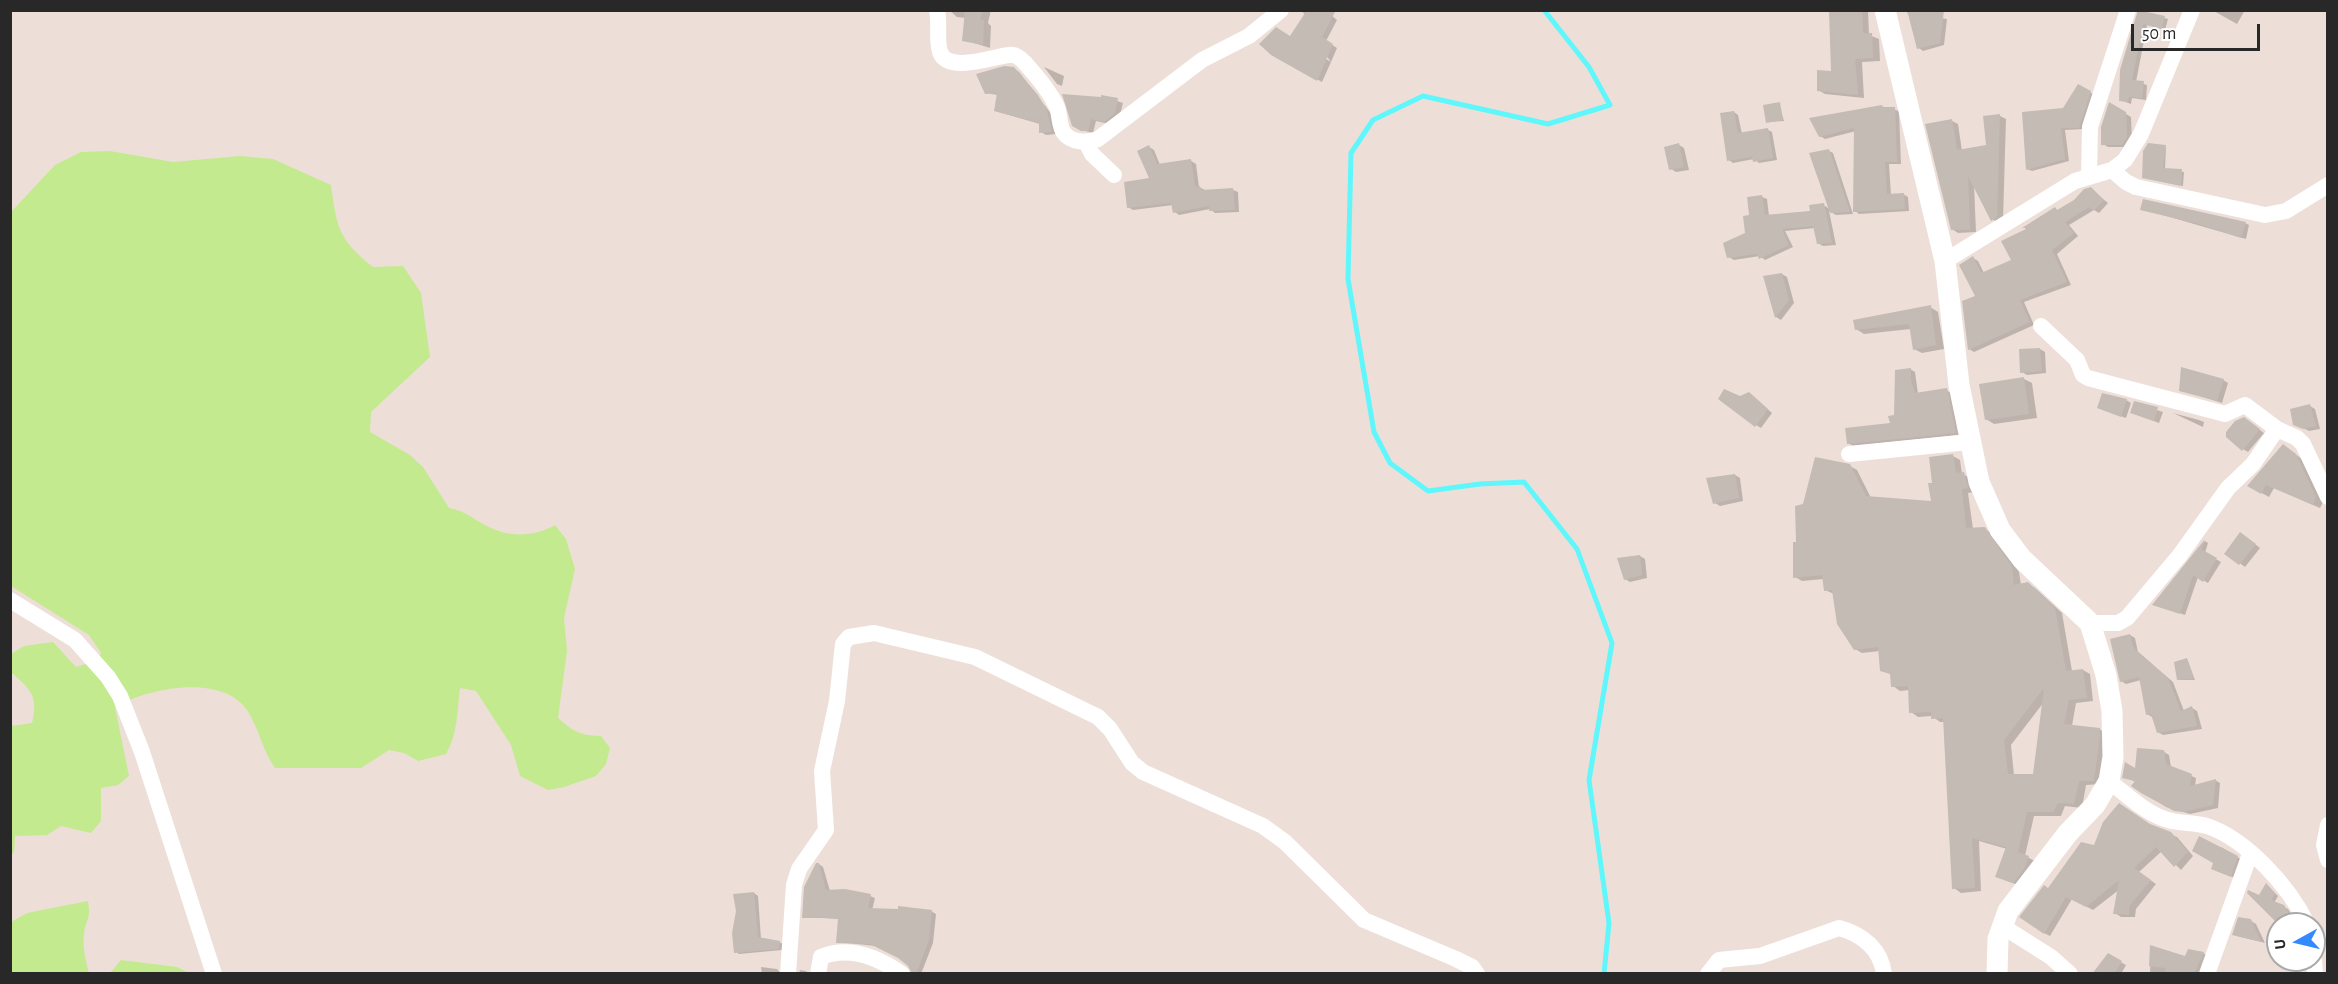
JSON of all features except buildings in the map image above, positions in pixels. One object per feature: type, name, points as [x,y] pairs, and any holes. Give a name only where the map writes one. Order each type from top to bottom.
[{"type":"street","points":[[937,10],[940,51],[943,56],[968,63],[982,63],[1009,55],[1021,58],[1046,87],[1058,109],[1063,132],[1069,137],[1086,142],[1098,140],[1202,60],[1249,36],[1281,10]]},
{"type":"street","points":[[1885,10],[1945,261],[1959,385],[1978,482],[2000,530],[2022,559],[2090,623],[2106,675],[2112,711],[2113,748],[2109,781],[2095,805],[2068,833],[2008,911],[1998,939],[1997,974]]},
{"type":"street","points":[[2089,176],[2090,127],[2128,10]]},
{"type":"street","points":[[1945,261],[2089,176],[2112,170],[2130,154],[2141,134],[2192,10]]},
{"type":"street","points":[[1086,142],[1092,154],[1114,175]]},
{"type":"street","points":[[2112,170],[2126,182],[2136,186],[2271,215],[2286,211],[2328,186]]},
{"type":"street","points":[[2041,326],[2077,360],[2083,375],[2088,378],[2224,414],[2245,405],[2277,429],[2297,438],[2303,444],[2328,496]]},
{"type":"street","points":[[2090,623],[2118,623],[2127,618],[2180,555],[2228,488],[2253,464],[2277,429]]},
{"type":"street","points":[[1849,453],[1969,442]]},
{"type":"street","points":[[10,600],[75,640],[108,677],[120,696],[142,752],[214,974]]},
{"type":"street","points":[[788,974],[794,885],[799,869],[825,830],[822,771],[837,701],[843,644],[849,638],[874,633],[975,657],[1068,701],[1104,723],[1132,763],[1143,772],[1263,826],[1285,842],[1364,920],[1456,959],[1477,974]]},
{"type":"street","points":[[2109,781],[2160,818],[2191,822],[2216,830],[2250,854],[2276,877],[2301,912]]},
{"type":"street","points":[[2328,825],[2324,845],[2328,860]]},
{"type":"street","points":[[2207,974],[2250,854]]},
{"type":"street","points":[[2002,926],[2051,957],[2070,974]]},
{"type":"street","points":[[1708,974],[1719,960],[1760,956],[1839,928],[1862,938],[1873,948],[1884,974]]},
{"type":"street","points":[[818,974],[823,956],[857,953],[880,959],[902,974]]},
{"type":"green space","points":[[110,151],[173,162],[240,156],[273,159],[331,185],[341,232],[361,257],[373,267],[403,266],[421,293],[430,357],[371,412],[370,432],[410,455],[423,467],[449,508],[461,511],[491,528],[507,533],[540,532],[555,525],[566,539],[575,569],[564,618],[567,651],[558,718],[578,732],[601,736],[610,748],[606,764],[596,776],[548,790],[520,776],[511,745],[476,691],[460,688],[455,730],[446,754],[418,761],[404,753],[389,750],[361,768],[275,768],[247,710],[235,698],[220,691],[203,688],[164,690],[146,694],[115,707],[129,776],[118,785],[101,788],[101,821],[91,833],[61,826],[47,835],[15,836],[14,852],[11,855],[11,726],[32,723],[34,706],[28,688],[11,672],[11,654],[24,646],[53,642],[76,667],[98,660],[101,653],[89,635],[11,586],[11,212],[55,165],[81,152]]},
{"type":"green space","points":[[88,901],[89,916],[84,944],[89,973],[11,973],[11,922],[27,913]]},
{"type":"green space","points":[[121,960],[177,967],[189,973],[110,973]]},
{"type":"waterway","points":[[1544,10],[1589,67],[1610,105],[1548,124],[1423,96],[1373,120],[1351,153],[1348,279],[1374,432],[1390,463],[1428,491],[1480,484],[1524,482],[1577,549],[1612,643],[1589,780],[1609,923],[1604,974]]}]
